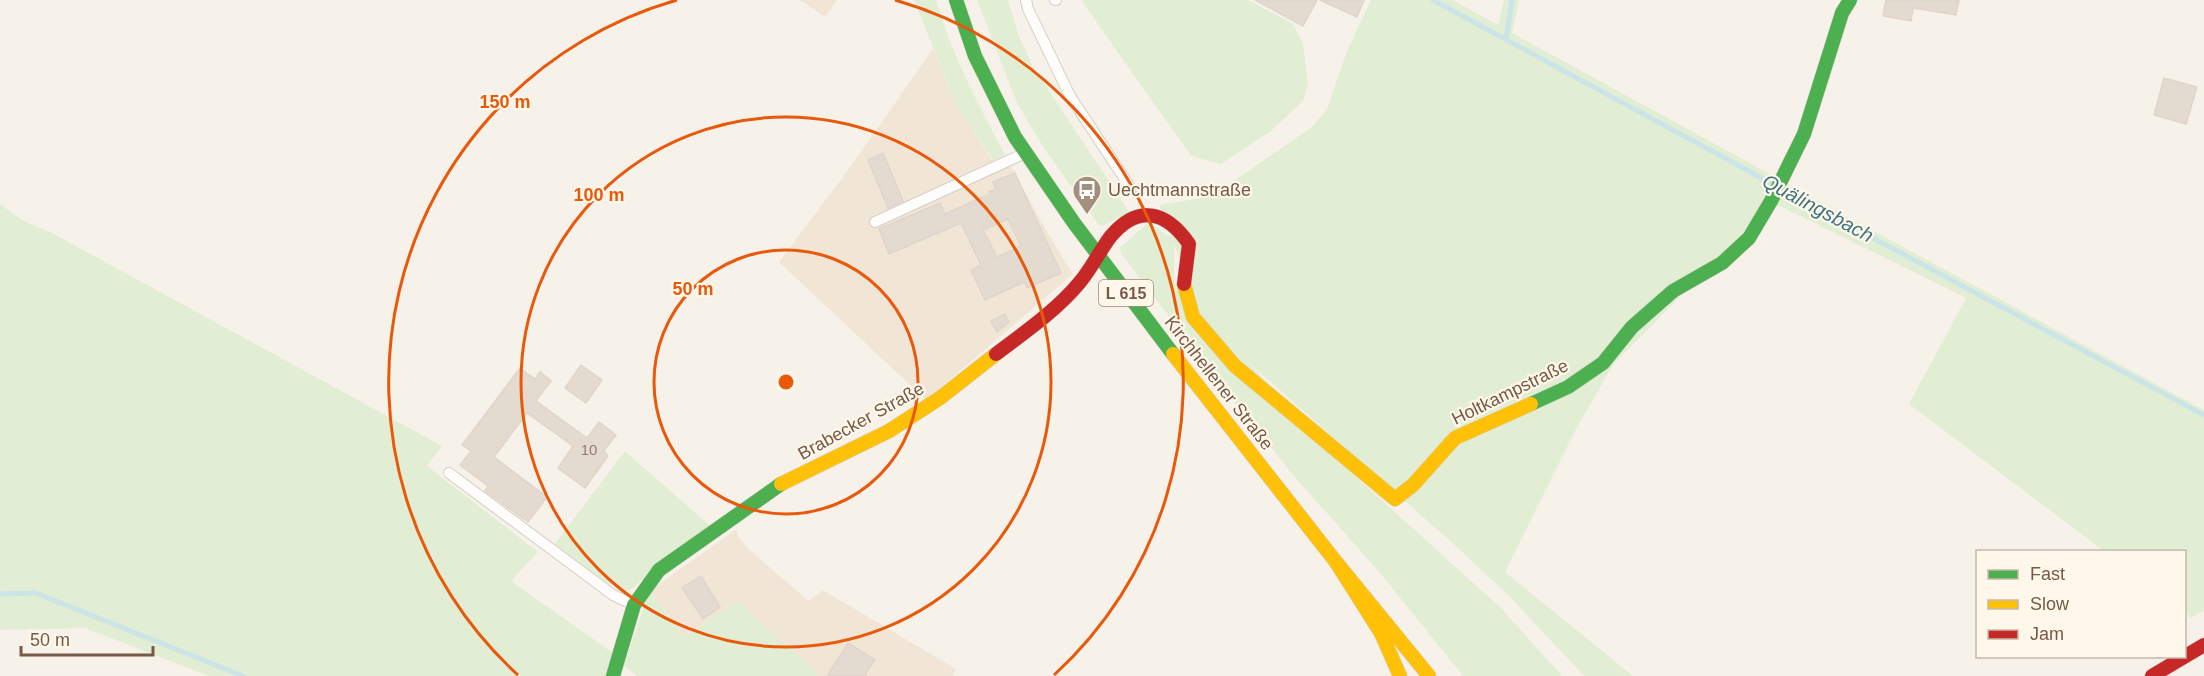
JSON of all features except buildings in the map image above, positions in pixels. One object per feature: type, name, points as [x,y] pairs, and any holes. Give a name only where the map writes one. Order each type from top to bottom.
[{"type":"main road","name":"Kirchhellener Straße","points":[[956,0],[975,56],[1016,137],[1097,256],[1336,562],[1429,676]]},
{"type":"main road","name":"Holtkampstraße","points":[[1097,256],[1112,235],[1126,223],[1145,214],[1162,218],[1179,229],[1189,244],[1184,286],[1193,317],[1235,366],[1395,499],[1413,485],[1455,438],[1568,387],[1603,363],[1632,327],[1673,291],[1722,262],[1749,238],[1786,173],[1804,134],[1842,13],[1850,0]]},
{"type":"main road","name":"Brabecker Straße","points":[[613,676],[634,605],[659,570],[779,485],[889,430],[949,392],[1042,318],[1080,282],[1097,256]]},
{"type":"main road","points":[[1336,562],[1386,645],[1400,676]]},
{"type":"main road","points":[[2186,656],[2204,645]]},
{"type":"main road","points":[[2152,676],[2182,658]]},
{"type":"lane","points":[[1026,0],[1028,9],[1071,96],[1132,190]]},
{"type":"lane","points":[[875,222],[1026,153]]},
{"type":"lane","points":[[448,473],[613,595],[634,605]]},
{"type":"shaded area","points":[[800,0],[837,0],[825,17]]},
{"type":"shaded area","points":[[933,49],[955,102],[992,160],[1005,155],[1073,274],[926,400],[779,262],[848,170]]},
{"type":"shaded area","points":[[737,529],[738,537],[753,553],[809,601],[823,590],[956,669],[952,676],[815,676],[818,672],[767,629],[738,600],[683,637],[649,591]]},
{"type":"green space","points":[[914,0],[936,0],[958,60],[1005,155],[993,160],[955,102]]},
{"type":"green space","points":[[977,0],[1008,0],[1019,36],[1032,65],[1130,213],[1101,226],[1098,224],[1045,150],[1017,103]]},
{"type":"green space","points":[[1083,0],[1248,0],[1293,24],[1303,43],[1308,84],[1303,101],[1271,131],[1221,164],[1191,156]]},
{"type":"green space","points":[[1371,0],[1453,0],[1498,25],[1504,0],[1519,0],[1512,33],[1777,178],[1752,223],[1613,365],[1575,431],[1505,572],[1633,676],[1584,676],[1511,598],[1458,548],[1205,324],[1159,205],[1195,199],[1228,185],[1312,127],[1327,109],[1347,51]]},
{"type":"green space","points":[[1787,184],[2204,410],[2204,610],[2191,618],[2186,613],[2186,550],[2103,550],[1909,404],[1966,298],[1776,204]]},
{"type":"green space","points":[[0,204],[22,220],[54,234],[442,446],[427,466],[538,552],[511,581],[613,653],[606,676],[209,676],[85,628],[0,630]]},
{"type":"green space","points":[[1148,223],[1174,239],[1174,283],[1355,476],[1501,608],[1562,676],[1463,676],[1381,574],[1294,476],[1122,255],[1119,248]]},
{"type":"green space","points":[[625,451],[709,525],[629,591],[609,584],[554,545]]},
{"type":"green space","points":[[649,591],[683,637],[738,600],[767,629],[818,672],[815,676],[637,676],[624,666]]},
{"type":"waterway","name":"Quälingsbach","points":[[1433,0],[1769,182]]},
{"type":"waterway","points":[[1506,39],[1512,0]]},
{"type":"waterway","name":"Quälingsbach","points":[[1785,191],[2204,415]]},
{"type":"waterway","points":[[0,594],[36,593],[243,676]]},
{"type":"traffic: fast","points":[[956,0],[975,56],[1015,137],[1074,223],[1173,354]]},
{"type":"traffic: fast","points":[[1531,404],[1568,387],[1603,363],[1632,327],[1673,291],[1722,263],[1749,238],[1771,201],[1804,134],[1842,13],[1850,0]]},
{"type":"traffic: fast","points":[[613,676],[634,605],[659,570],[781,484]]},
{"type":"traffic: slow","points":[[1184,284],[1193,317],[1235,366],[1395,499],[1413,485],[1455,438],[1531,404]]},
{"type":"traffic: slow","points":[[781,484],[889,431],[940,398],[996,354]]},
{"type":"traffic: slow","points":[[1173,354],[1336,562],[1429,676]]},
{"type":"traffic: slow","points":[[1336,562],[1381,633],[1400,676]]},
{"type":"traffic: jam","points":[[996,354],[1061,302],[1084,277],[1111,236],[1132,219],[1142,216],[1162,219],[1180,233],[1189,244],[1184,284]]},
{"type":"traffic: jam","points":[[2186,656],[2204,645]]},
{"type":"traffic: jam","points":[[2152,676],[2182,658]]},
{"type":"place","name":"Uechtmannstraße","points":[[1087,216]]}]
